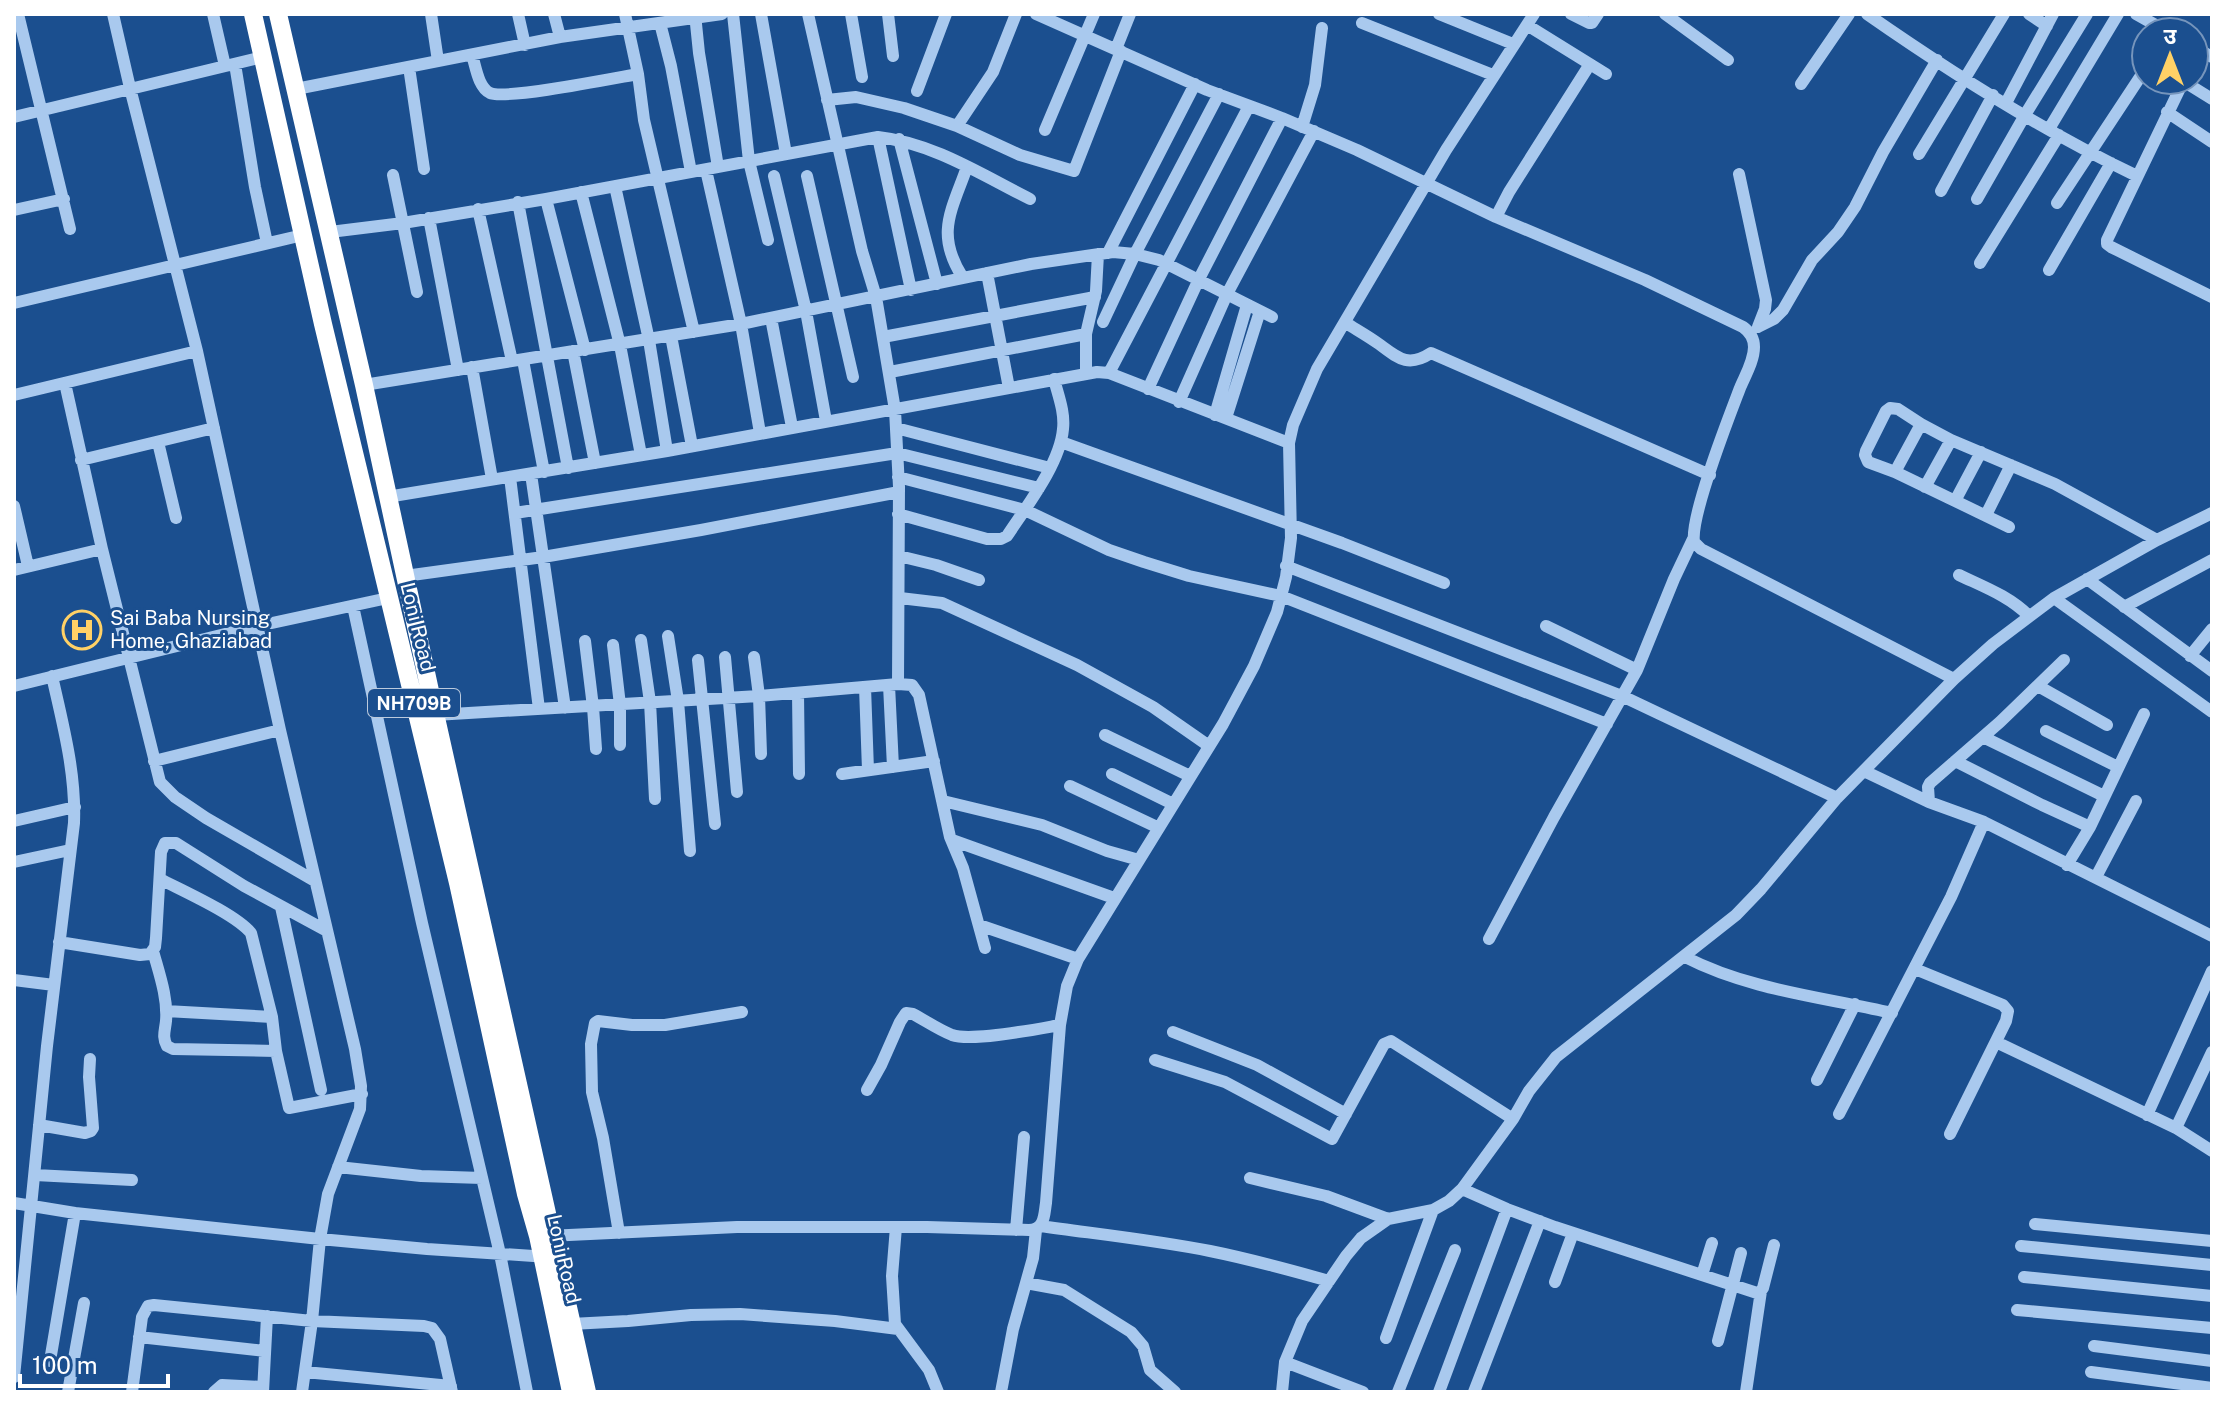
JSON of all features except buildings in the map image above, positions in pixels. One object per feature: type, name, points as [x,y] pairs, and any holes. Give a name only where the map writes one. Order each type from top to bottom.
[{"type":"highway","name":"Loni Road","points":[[253,14],[388,598],[421,694],[435,715],[479,945]]},
{"type":"highway","name":"Loni Road","points":[[278,14],[330,232],[405,576],[421,694],[545,1236],[571,1392]]},
{"type":"highway","name":"Loni Road","points":[[549,1257],[571,1324],[587,1392]]},
{"type":"street","points":[[18,14],[70,229]]},
{"type":"street","points":[[113,14],[197,351],[280,730],[355,1049],[362,1094],[360,1109],[328,1194],[302,1392]]},
{"type":"street","points":[[213,14],[230,65],[267,243]]},
{"type":"street","points":[[431,14],[438,61]]},
{"type":"street","points":[[518,14],[525,45]]},
{"type":"street","points":[[554,14],[560,37]]},
{"type":"street","points":[[296,89],[525,45],[626,21],[660,23],[722,14]]},
{"type":"street","points":[[733,14],[749,161],[768,240]]},
{"type":"street","points":[[761,14],[786,154]]},
{"type":"street","points":[[808,14],[862,251],[876,297],[895,410],[900,598],[894,684],[893,767]]},
{"type":"street","points":[[851,14],[862,77]]},
{"type":"street","points":[[888,14],[893,56]]},
{"type":"street","points":[[917,91],[946,14]]},
{"type":"street","points":[[957,126],[993,72],[1016,14]]},
{"type":"street","points":[[1036,14],[1055,18],[1086,36],[1195,84],[1398,168],[1426,185],[1756,333],[1783,310],[1812,260],[1847,220],[1937,60]]},
{"type":"street","points":[[1045,130],[1094,14]]},
{"type":"street","points":[[827,100],[856,97],[904,108],[957,126],[1020,155],[1074,171],[1130,14]]},
{"type":"street","points":[[1571,14],[1589,23],[1598,14]]},
{"type":"street","points":[[1665,14],[1728,60]]},
{"type":"street","points":[[1801,84],[1849,14]]},
{"type":"street","points":[[1919,154],[2004,14]]},
{"type":"street","points":[[2006,103],[2050,20],[2029,14]]},
{"type":"street","points":[[1977,199],[2087,14]]},
{"type":"street","points":[[1980,263],[2118,14]]},
{"type":"street","points":[[1446,15],[1513,44]]},
{"type":"street","points":[[695,16],[712,168],[760,433]]},
{"type":"street","points":[[1874,16],[2025,115],[2137,176]]},
{"type":"street","points":[[1001,1392],[1013,1329],[1046,1203],[1060,1025],[1067,986],[1078,959],[1209,746],[1254,666],[1277,612],[1286,577],[1292,525],[1289,443],[1293,425],[1317,369],[1426,185],[1530,19],[1606,74]]},
{"type":"street","points":[[626,21],[644,120],[694,332]]},
{"type":"street","points":[[660,23],[691,172]]},
{"type":"street","points":[[1362,23],[1493,75]]},
{"type":"street","points":[[1179,402],[1227,294],[1308,129],[1322,28]]},
{"type":"street","points":[[472,55],[480,82],[494,95],[518,94],[638,74]]},
{"type":"street","points":[[14,117],[263,57]]},
{"type":"street","points":[[1496,217],[1590,64]]},
{"type":"street","points":[[409,67],[424,169]]},
{"type":"street","points":[[1086,373],[1086,334],[1103,253],[1195,84]]},
{"type":"street","points":[[2057,203],[2130,92]]},
{"type":"street","points":[[1103,322],[1219,94]]},
{"type":"street","points":[[1941,191],[1993,95]]},
{"type":"street","points":[[2176,96],[2107,244],[2212,297]]},
{"type":"street","points":[[1109,373],[1249,106]]},
{"type":"street","points":[[2167,112],[2212,142]]},
{"type":"street","points":[[1148,389],[1199,279],[1282,118]]},
{"type":"street","points":[[330,232],[546,199],[878,137],[899,139],[967,167],[1030,199]]},
{"type":"street","points":[[878,137],[911,290]]},
{"type":"street","points":[[899,139],[937,284]]},
{"type":"street","points":[[2049,270],[2111,163]]},
{"type":"street","points":[[963,278],[951,255],[947,230],[967,167]]},
{"type":"street","points":[[1489,939],[1637,670],[1693,539],[1710,475],[1753,355],[1766,300],[1739,174]]},
{"type":"street","points":[[393,175],[417,292]]},
{"type":"street","points":[[774,176],[806,311],[826,421]]},
{"type":"street","points":[[807,176],[853,377]]},
{"type":"street","points":[[615,186],[649,340],[667,451]]},
{"type":"street","points":[[581,192],[620,345],[641,455]]},
{"type":"street","points":[[14,210],[64,199]]},
{"type":"street","points":[[546,199],[579,351],[595,463]]},
{"type":"street","points":[[518,202],[568,468]]},
{"type":"street","points":[[478,209],[518,360],[538,473],[536,510],[565,708]]},
{"type":"street","points":[[429,218],[458,370]]},
{"type":"street","points":[[14,303],[303,235]]},
{"type":"street","points":[[364,385],[741,324],[1057,259],[1103,253],[1135,254],[1168,264],[1266,314],[1220,416]]},
{"type":"street","points":[[987,273],[1009,388]]},
{"type":"street","points":[[883,337],[1095,297]]},
{"type":"street","points":[[1220,416],[1247,305]]},
{"type":"street","points":[[771,318],[792,427]]},
{"type":"street","points":[[1346,323],[1398,358],[1421,360],[1431,353],[1710,475]]},
{"type":"street","points":[[890,372],[1086,334]]},
{"type":"street","points":[[671,336],[692,446]]},
{"type":"street","points":[[14,395],[197,351]]},
{"type":"street","points":[[472,367],[492,479]]},
{"type":"street","points":[[387,497],[667,451],[1086,373],[1109,373],[1289,443]]},
{"type":"street","points":[[898,514],[987,539],[1007,536],[1039,488],[1061,442],[1063,420],[1054,379]]},
{"type":"street","points":[[65,383],[102,549],[160,782],[175,797],[206,818],[315,881]]},
{"type":"street","points":[[2009,527],[1868,462],[1865,455],[1886,411],[1898,409],[1951,440],[2062,487],[2157,540]]},
{"type":"street","points":[[1895,472],[1921,424]]},
{"type":"street","points":[[81,460],[214,428]]},
{"type":"street","points":[[896,428],[1050,468]]},
{"type":"street","points":[[1925,487],[1951,440]]},
{"type":"street","points":[[158,442],[176,518]]},
{"type":"street","points":[[1061,442],[1444,583]]},
{"type":"street","points":[[1955,501],[1981,452]]},
{"type":"street","points":[[515,513],[897,453],[1039,488]]},
{"type":"street","points":[[1986,515],[2011,465]]},
{"type":"street","points":[[510,477],[539,709]]},
{"type":"street","points":[[898,477],[1025,510],[1126,556],[1189,576],[1281,596],[1607,724]]},
{"type":"street","points":[[405,576],[543,557],[899,492]]},
{"type":"street","points":[[14,506],[28,566]]},
{"type":"street","points":[[1282,1392],[1285,1362],[1303,1318],[1353,1247],[1388,1219],[1433,1210],[1462,1189],[1556,1057],[1736,915],[1837,798],[1954,679],[1993,644],[2054,598],[2157,540],[2208,520]]},
{"type":"street","points":[[1693,539],[1701,549],[1954,679]]},
{"type":"street","points":[[14,570],[102,549]]},
{"type":"street","points":[[899,556],[979,580]]},
{"type":"street","points":[[2124,607],[2212,560]]},
{"type":"street","points":[[1286,566],[1622,696],[1837,798]]},
{"type":"street","points":[[1959,575],[2003,596],[2029,616]]},
{"type":"street","points":[[2087,579],[2212,671]]},
{"type":"street","points":[[14,686],[258,626],[388,598]]},
{"type":"street","points":[[900,598],[942,603],[1077,665],[1153,707],[1209,746]]},
{"type":"street","points":[[2054,598],[2212,712]]},
{"type":"street","points":[[353,606],[422,923],[500,1254],[527,1392]]},
{"type":"street","points":[[1546,626],[1637,670]]},
{"type":"street","points":[[2190,656],[2212,629]]},
{"type":"street","points":[[668,636],[678,701],[690,851]]},
{"type":"street","points":[[641,640],[650,702],[655,799]]},
{"type":"street","points":[[585,641],[596,749]]},
{"type":"street","points":[[613,645],[620,705],[620,745]]},
{"type":"street","points":[[725,657],[737,792]]},
{"type":"street","points":[[754,657],[761,754]]},
{"type":"street","points":[[698,660],[715,824]]},
{"type":"street","points":[[1929,802],[1930,783],[2064,660]]},
{"type":"street","points":[[14,1377],[75,807],[71,764],[52,676]]},
{"type":"street","points":[[435,715],[912,685],[916,689],[952,840],[985,948]]},
{"type":"street","points":[[2038,686],[2107,725]]},
{"type":"street","points":[[865,687],[868,770]]},
{"type":"street","points":[[798,693],[799,774]]},
{"type":"street","points":[[2067,865],[2090,827],[2144,714]]},
{"type":"street","points":[[154,761],[280,730]]},
{"type":"street","points":[[2046,731],[2118,767]]},
{"type":"street","points":[[1105,735],[1190,776]]},
{"type":"street","points":[[1983,737],[2104,796]]},
{"type":"street","points":[[842,774],[934,761]]},
{"type":"street","points":[[1955,761],[2090,827]]},
{"type":"street","points":[[1864,771],[1929,802],[1984,822],[2212,936]]},
{"type":"street","points":[[1112,774],[1173,804]]},
{"type":"street","points":[[1070,786],[1159,828]]},
{"type":"street","points":[[943,801],[1042,825],[1139,860]]},
{"type":"street","points":[[2096,877],[2136,801]]},
{"type":"street","points":[[14,821],[75,807]]},
{"type":"street","points":[[1839,1114],[1951,897],[1984,822]]},
{"type":"street","points":[[952,840],[1114,898]]},
{"type":"street","points":[[276,1051],[169,1048],[163,1039],[166,1011],[153,951],[162,847],[165,843],[176,843],[281,907],[327,931]]},
{"type":"street","points":[[14,862],[70,850]]},
{"type":"street","points":[[160,879],[247,928],[253,938],[289,1108],[362,1094]]},
{"type":"street","points":[[281,907],[321,1090]]},
{"type":"street","points":[[979,925],[1078,959]]},
{"type":"street","points":[[59,942],[140,955],[153,951]]},
{"type":"street","points":[[1685,957],[1740,980],[1892,1013]]},
{"type":"street","points":[[1915,969],[2006,1007],[2008,1015],[1950,1134]]},
{"type":"street","points":[[2147,1115],[2212,971]]},
{"type":"street","points":[[14,980],[54,985]]},
{"type":"street","points":[[1817,1080],[1855,1004]]},
{"type":"street","points":[[166,1011],[272,1017]]},
{"type":"street","points":[[619,1233],[592,1092],[591,1044],[595,1023],[665,1025],[742,1012]]},
{"type":"street","points":[[867,1090],[906,1013],[961,1037],[1060,1025]]},
{"type":"street","points":[[1173,1032],[1257,1065],[1346,1114]]},
{"type":"street","points":[[1155,1060],[1225,1082],[1332,1139],[1384,1044],[1391,1041],[1513,1119]]},
{"type":"street","points":[[1996,1042],[2210,1145]]},
{"type":"street","points":[[39,1125],[85,1133],[91,1131],[90,1059]]},
{"type":"street","points":[[2176,1128],[2211,1060]]},
{"type":"street","points":[[1016,1230],[1024,1137]]},
{"type":"street","points":[[338,1167],[421,1176],[482,1178]]},
{"type":"street","points":[[35,1175],[132,1180]]},
{"type":"street","points":[[1250,1178],[1326,1196],[1388,1219]]},
{"type":"street","points":[[1462,1189],[1573,1233],[1757,1293],[1761,1291]]},
{"type":"street","points":[[14,1203],[75,1213],[320,1239],[549,1257]]},
{"type":"street","points":[[1439,1392],[1507,1209]]},
{"type":"street","points":[[1386,1338],[1433,1210]]},
{"type":"street","points":[[50,1361],[75,1213]]},
{"type":"street","points":[[1474,1392],[1540,1221]]},
{"type":"street","points":[[2035,1224],[2212,1241]]},
{"type":"street","points":[[545,1236],[737,1227],[1038,1228],[1154,1241],[1211,1251],[1329,1281]]},
{"type":"street","points":[[896,1227],[892,1276],[895,1324],[929,1370],[938,1392]]},
{"type":"street","points":[[1555,1282],[1573,1233]]},
{"type":"street","points":[[1702,1275],[1712,1243]]},
{"type":"street","points":[[1746,1392],[1761,1291],[1774,1245]]},
{"type":"street","points":[[2021,1246],[2212,1265]]},
{"type":"street","points":[[1398,1392],[1455,1250]]},
{"type":"street","points":[[1718,1341],[1741,1253]]},
{"type":"street","points":[[2024,1277],[2212,1296]]},
{"type":"street","points":[[1026,1283],[1064,1290],[1131,1332],[1143,1346],[1150,1370],[1175,1392]]},
{"type":"street","points":[[68,1392],[84,1303]]},
{"type":"street","points":[[132,1392],[144,1311],[154,1305],[312,1321],[432,1328],[440,1339],[452,1389],[305,1372]]},
{"type":"street","points":[[2017,1310],[2212,1328]]},
{"type":"street","points":[[571,1324],[740,1314],[898,1329]]},
{"type":"street","points":[[214,1392],[222,1385],[263,1390],[267,1316]]},
{"type":"street","points":[[139,1337],[265,1351]]},
{"type":"street","points":[[2094,1346],[2212,1361]]},
{"type":"street","points":[[1285,1362],[1363,1392]]},
{"type":"street","points":[[2091,1372],[2212,1388]]},
{"type":"place","name":"Sai Baba Nursing Home, Ghaziabad","points":[[82,630]]}]
